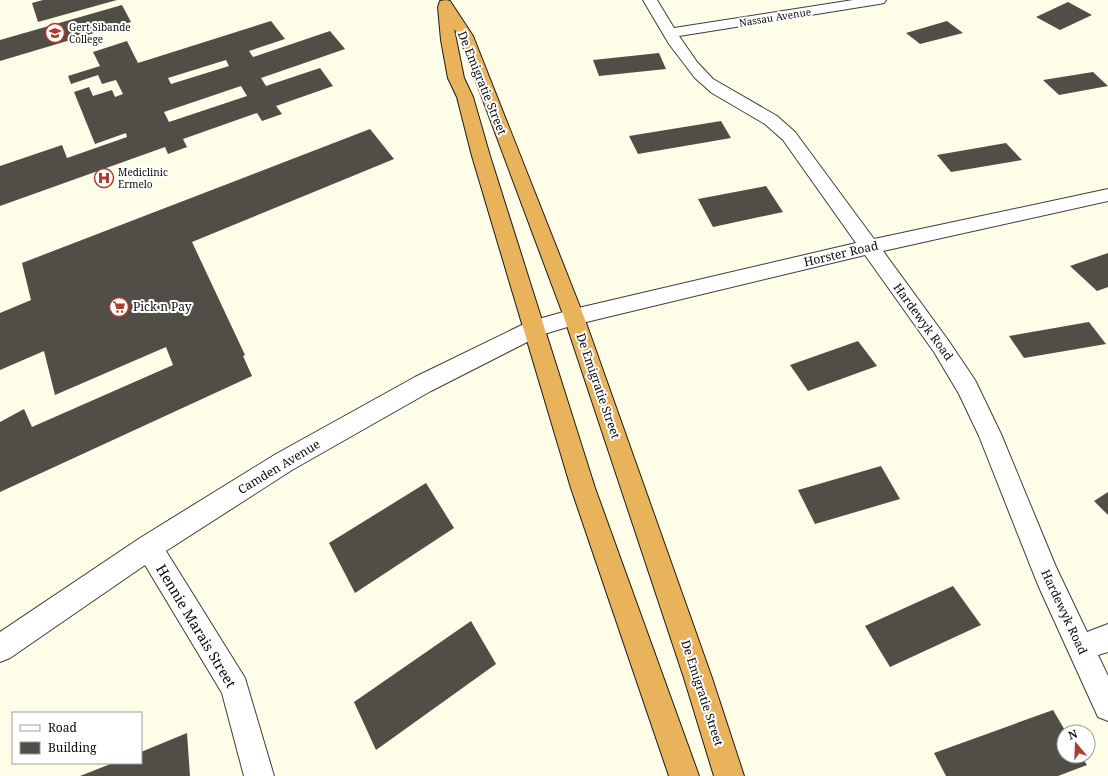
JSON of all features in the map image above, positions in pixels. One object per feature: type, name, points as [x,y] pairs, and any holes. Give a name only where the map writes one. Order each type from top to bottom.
[{"type":"highway","name":"De Emigratie Street","points":[[444,2],[466,36],[574,317],[698,678],[729,776]]},
{"type":"highway","name":"De Emigratie Street","points":[[444,2],[448,40],[456,78],[465,97],[481,156],[583,488],[684,776]]},
{"type":"street","name":"Hardewyk Road","points":[[650,0],[670,33],[701,76],[714,87],[766,116],[784,130],[941,346],[967,387],[990,434],[1047,576],[1108,707]]},
{"type":"street","name":"Nassau Avenue","points":[[670,33],[878,0]]},
{"type":"street","name":"Horster Road","points":[[574,317],[868,247],[1108,196]]},
{"type":"street","name":"Camden Avenue","points":[[0,648],[148,547],[284,462],[423,384],[535,328],[574,317]]},
{"type":"street","name":"Hennie Marais Street","points":[[148,547],[203,634],[234,688],[259,776]]},
{"type":"street","points":[[1080,648],[1108,638]]},
{"type":"building","points":[[43,0],[117,0],[38,22],[32,3]]},
{"type":"building","points":[[1068,2],[1092,15],[1060,30],[1036,17]]},
{"type":"building","points":[[122,5],[131,22],[0,61],[0,40]]},
{"type":"building","points":[[271,21],[285,39],[249,51],[253,57],[330,31],[345,49],[261,78],[266,86],[320,68],[333,86],[276,106],[282,114],[262,121],[257,113],[183,139],[187,147],[168,154],[165,147],[0,206],[0,166],[62,145],[67,158],[127,137],[126,133],[95,144],[74,92],[89,87],[93,96],[112,90],[115,97],[123,94],[116,80],[102,84],[98,75],[71,84],[68,76],[100,66],[93,52],[127,41],[138,63]],"holes":[[[226,60],[229,66],[171,84],[168,78]],[[241,86],[247,96],[169,122],[164,112]]]},
{"type":"building","points":[[947,21],[963,33],[920,44],[906,33]]},
{"type":"building","points":[[659,53],[666,69],[599,76],[593,60]]},
{"type":"building","points":[[1093,72],[1108,86],[1059,95],[1043,80]]},
{"type":"building","points":[[721,121],[731,138],[638,154],[629,136]]},
{"type":"building","name":"Pick n Pay","points":[[370,129],[394,159],[192,242],[245,355],[243,356],[252,376],[0,492],[0,422],[24,409],[32,427],[173,365],[166,347],[55,395],[44,351],[0,370],[0,313],[31,300],[22,263]]},
{"type":"building","points":[[1006,143],[1022,160],[951,172],[937,155]]},
{"type":"building","points":[[766,186],[783,212],[713,227],[698,199]]},
{"type":"building","points":[[1108,253],[1108,287],[1097,291],[1070,266]]},
{"type":"building","points":[[1089,322],[1106,344],[1024,358],[1009,336]]},
{"type":"building","points":[[858,341],[877,366],[808,391],[790,365]]},
{"type":"building","points":[[881,466],[900,499],[815,524],[798,490]]},
{"type":"building","points":[[426,483],[454,528],[355,593],[329,543]]},
{"type":"building","points":[[1108,492],[1108,515],[1094,501]]},
{"type":"building","points":[[953,586],[981,625],[890,667],[865,626]]},
{"type":"building","points":[[471,621],[496,664],[376,750],[354,702]]},
{"type":"building","points":[[1053,710],[1061,724],[1056,724],[1056,764],[1087,765],[1058,776],[946,776],[934,753]]},
{"type":"building","points":[[187,733],[190,776],[80,776],[110,764],[142,764],[142,752]]},
{"type":"place","name":"Gert Sibande College","points":[[55,33]]},
{"type":"place","name":"Mediclinic Ermelo","points":[[104,178]]},
{"type":"place","name":"Pick n Pay","points":[[119,307]]}]
